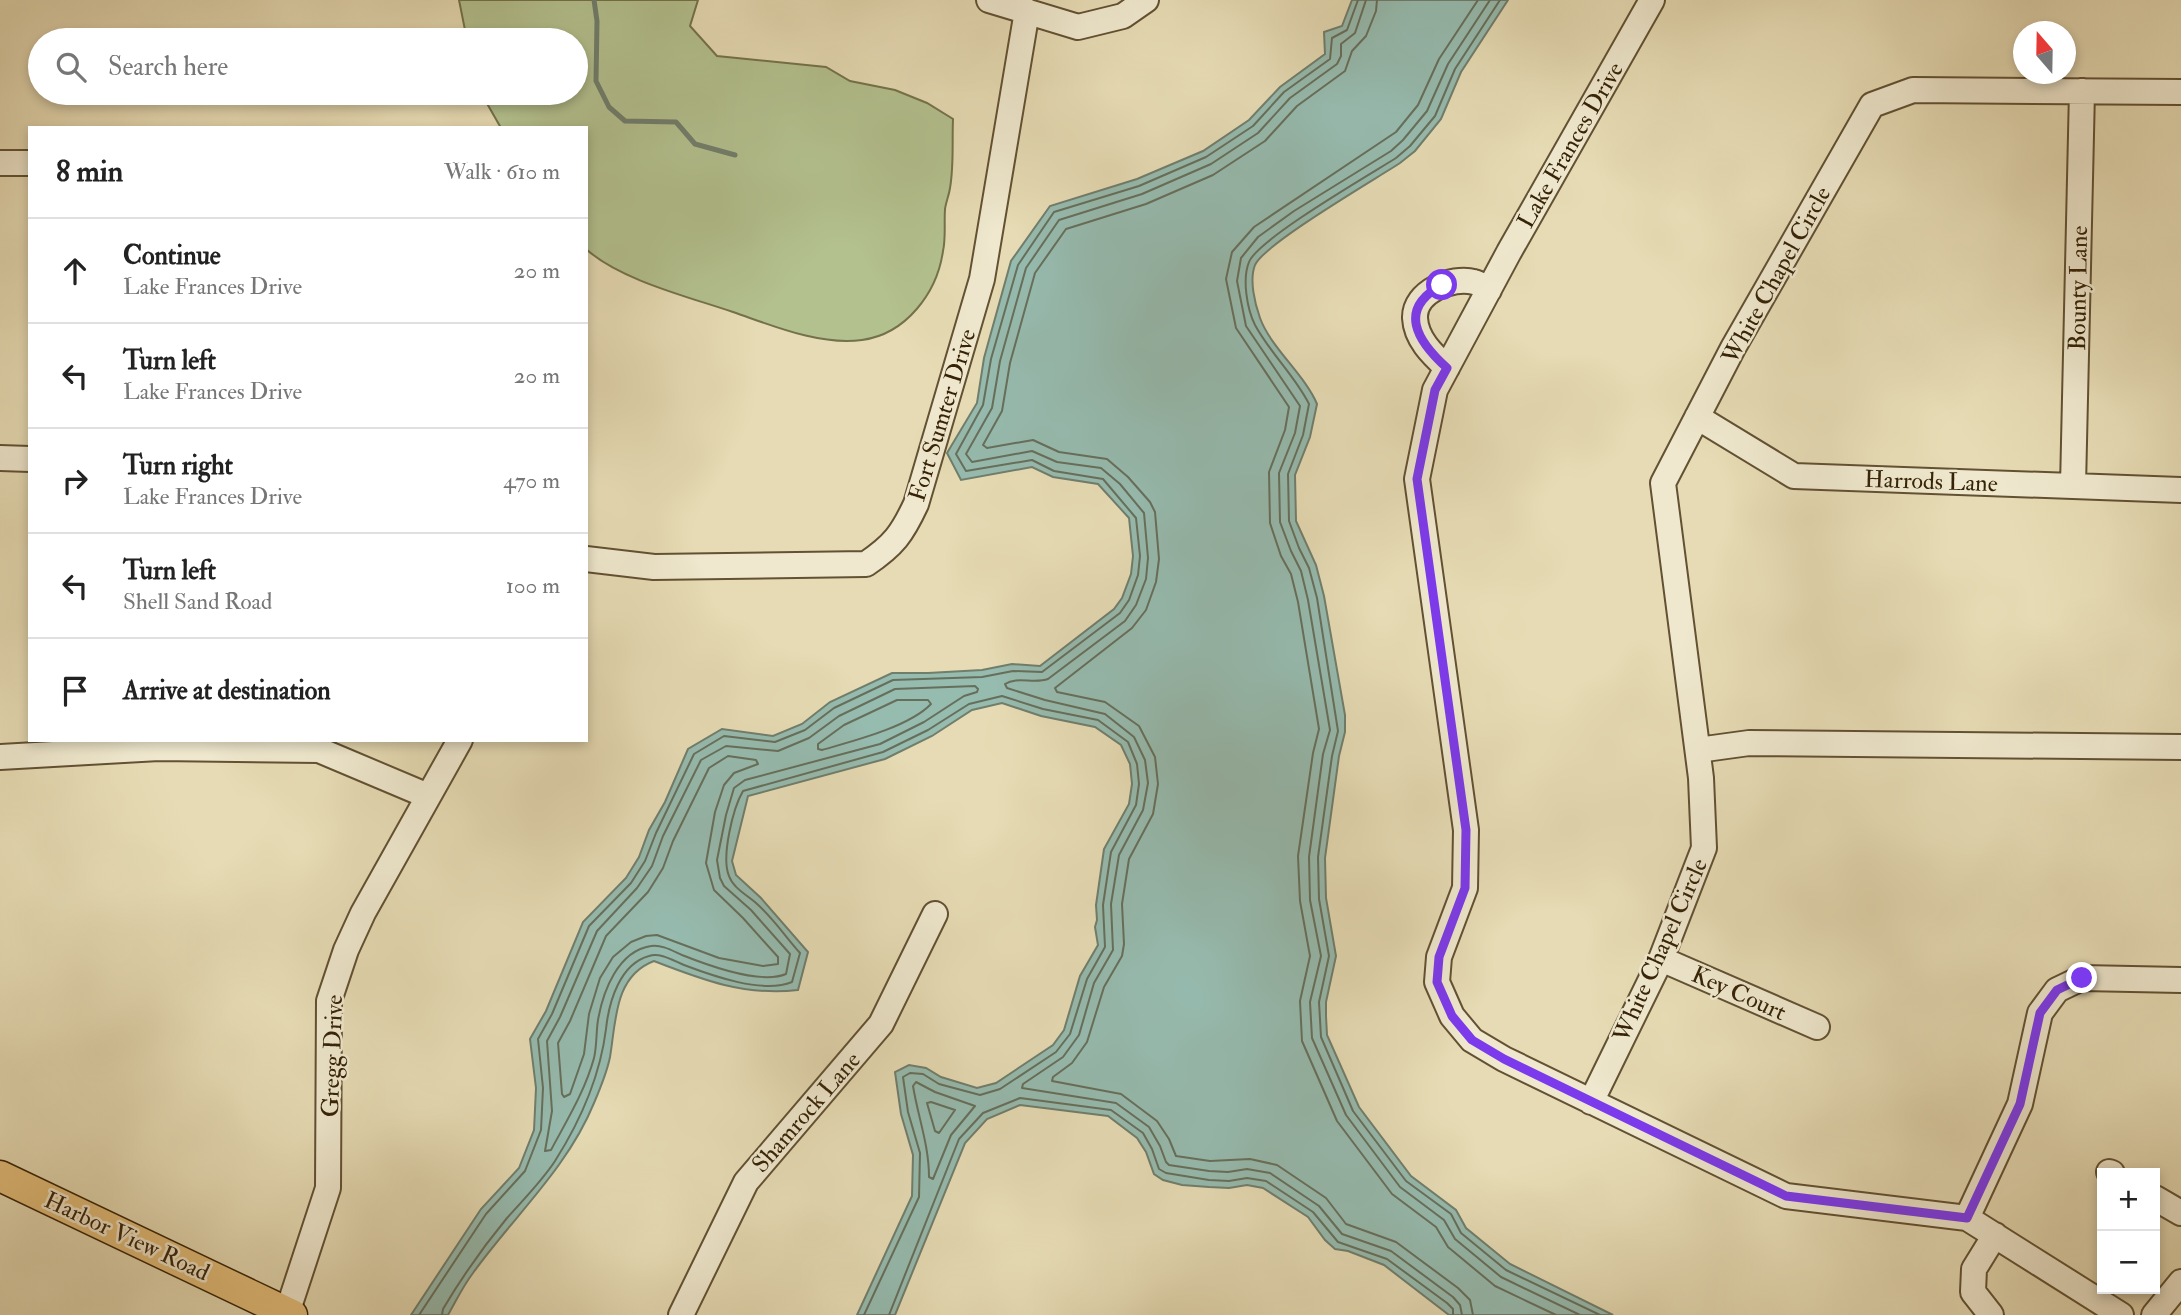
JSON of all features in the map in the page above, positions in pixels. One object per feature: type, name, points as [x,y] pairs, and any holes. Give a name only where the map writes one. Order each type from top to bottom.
[{"type":"main road","name":"Harbor View Road","points":[[0,1176],[289,1314]]},
{"type":"street","points":[[989,0],[1078,27],[1124,16],[1146,0]]},
{"type":"street","name":"Lake Frances Drive","points":[[1653,0],[1435,390],[1417,479],[1466,830],[1465,888],[1439,957],[1437,982],[1452,1016],[1472,1040],[1591,1102],[1786,1196],[1967,1218],[2121,1315]]},
{"type":"street","name":"Fort Sumter Drive","points":[[588,559],[654,567],[866,564],[886,550],[903,531],[916,504],[982,279],[1027,11]]},
{"type":"street","name":"White Chapel Circle","points":[[1591,1102],[1661,959],[1704,848],[1698,750],[1663,483],[1733,348],[1872,105],[1913,90],[2181,92]]},
{"type":"street","name":"Bounty Lane","points":[[2073,486],[2082,91]]},
{"type":"street","points":[[0,163],[28,163]]},
{"type":"street","points":[[1447,368],[1420,338],[1415,314],[1422,299],[1442,285],[1460,282],[1474,282],[1489,290]]},
{"type":"street","name":"Harrods Lane","points":[[1697,417],[1794,476],[2181,490]]},
{"type":"street","points":[[0,458],[28,459]]},
{"type":"street","name":"Gregg Drive","points":[[289,1314],[328,1188],[330,1001],[346,950],[363,913],[459,742]]},
{"type":"street","points":[[1698,750],[1749,743],[2181,747]]},
{"type":"street","points":[[0,757],[159,748],[318,750],[428,796]]},
{"type":"street","name":"Shamrock Lane","points":[[681,1315],[746,1182],[881,1024],[935,914]]},
{"type":"street","name":"Key Court","points":[[1661,959],[1817,1027]]},
{"type":"street","points":[[1967,1218],[2020,1104],[2040,1013],[2057,990],[2082,978],[2181,980]]},
{"type":"street","points":[[2160,1201],[2181,1213]]},
{"type":"street","points":[[1991,1315],[1973,1292],[1974,1269],[1995,1235]]},
{"type":"street","points":[[2154,1315],[2181,1282]]},
{"type":"green space","points":[[459,0],[698,0],[690,26],[717,56],[826,67],[850,81],[895,90],[927,103],[953,119],[952,171],[945,209],[944,246],[934,282],[917,309],[892,329],[878,336],[846,341],[813,337],[779,328],[676,294],[617,270],[588,251],[588,126],[500,126],[488,105],[588,105],[588,28],[465,28]]},
{"type":"water","points":[[1352,0],[1508,0],[1461,72],[1441,119],[1415,151],[1278,243],[1263,255],[1253,271],[1255,299],[1265,329],[1312,393],[1317,404],[1310,437],[1295,475],[1296,521],[1316,565],[1324,596],[1345,715],[1345,732],[1339,756],[1325,858],[1326,898],[1336,956],[1326,1002],[1327,1035],[1359,1107],[1411,1176],[1456,1210],[1466,1228],[1510,1264],[1613,1315],[1449,1315],[1384,1265],[1348,1251],[1335,1249],[1308,1217],[1263,1188],[1247,1185],[1229,1188],[1182,1185],[1163,1180],[1154,1174],[1146,1152],[1137,1138],[1108,1116],[1020,1105],[987,1119],[965,1143],[895,1315],[857,1315],[912,1196],[913,1155],[901,1114],[895,1072],[909,1065],[926,1068],[941,1077],[977,1088],[996,1083],[1053,1045],[1064,1030],[1080,976],[1098,945],[1096,905],[1104,849],[1129,804],[1132,784],[1130,764],[1121,745],[1095,727],[1041,716],[1002,703],[972,710],[932,736],[885,759],[748,796],[732,861],[736,875],[761,898],[808,952],[798,990],[760,991],[724,985],[654,961],[641,968],[631,977],[619,1001],[605,1074],[583,1127],[569,1150],[473,1273],[448,1315],[411,1315],[481,1209],[519,1168],[534,1130],[536,1088],[530,1039],[546,1011],[583,922],[626,878],[639,857],[688,749],[722,729],[773,736],[802,724],[830,702],[892,673],[982,670],[1012,664],[1040,666],[1114,609],[1122,598],[1131,574],[1133,556],[1129,518],[1098,484],[1053,477],[1032,467],[961,480],[947,453],[977,403],[984,358],[1011,261],[1050,206],[1137,179],[1203,151],[1249,120],[1280,87],[1325,54],[1324,32],[1342,26]]},
{"type":"waterway","points":[[594,0],[597,21],[596,81],[609,107],[625,121],[676,122],[695,144],[735,155]]},
{"type":"route","points":[[1442,285],[1422,299],[1415,314],[1420,338],[1447,368],[1435,390],[1417,479],[1466,830],[1465,888],[1439,957],[1437,982],[1452,1016],[1472,1040],[1504,1059],[1786,1196],[1967,1218],[2020,1104],[2040,1013],[2057,990],[2082,978]]}]
